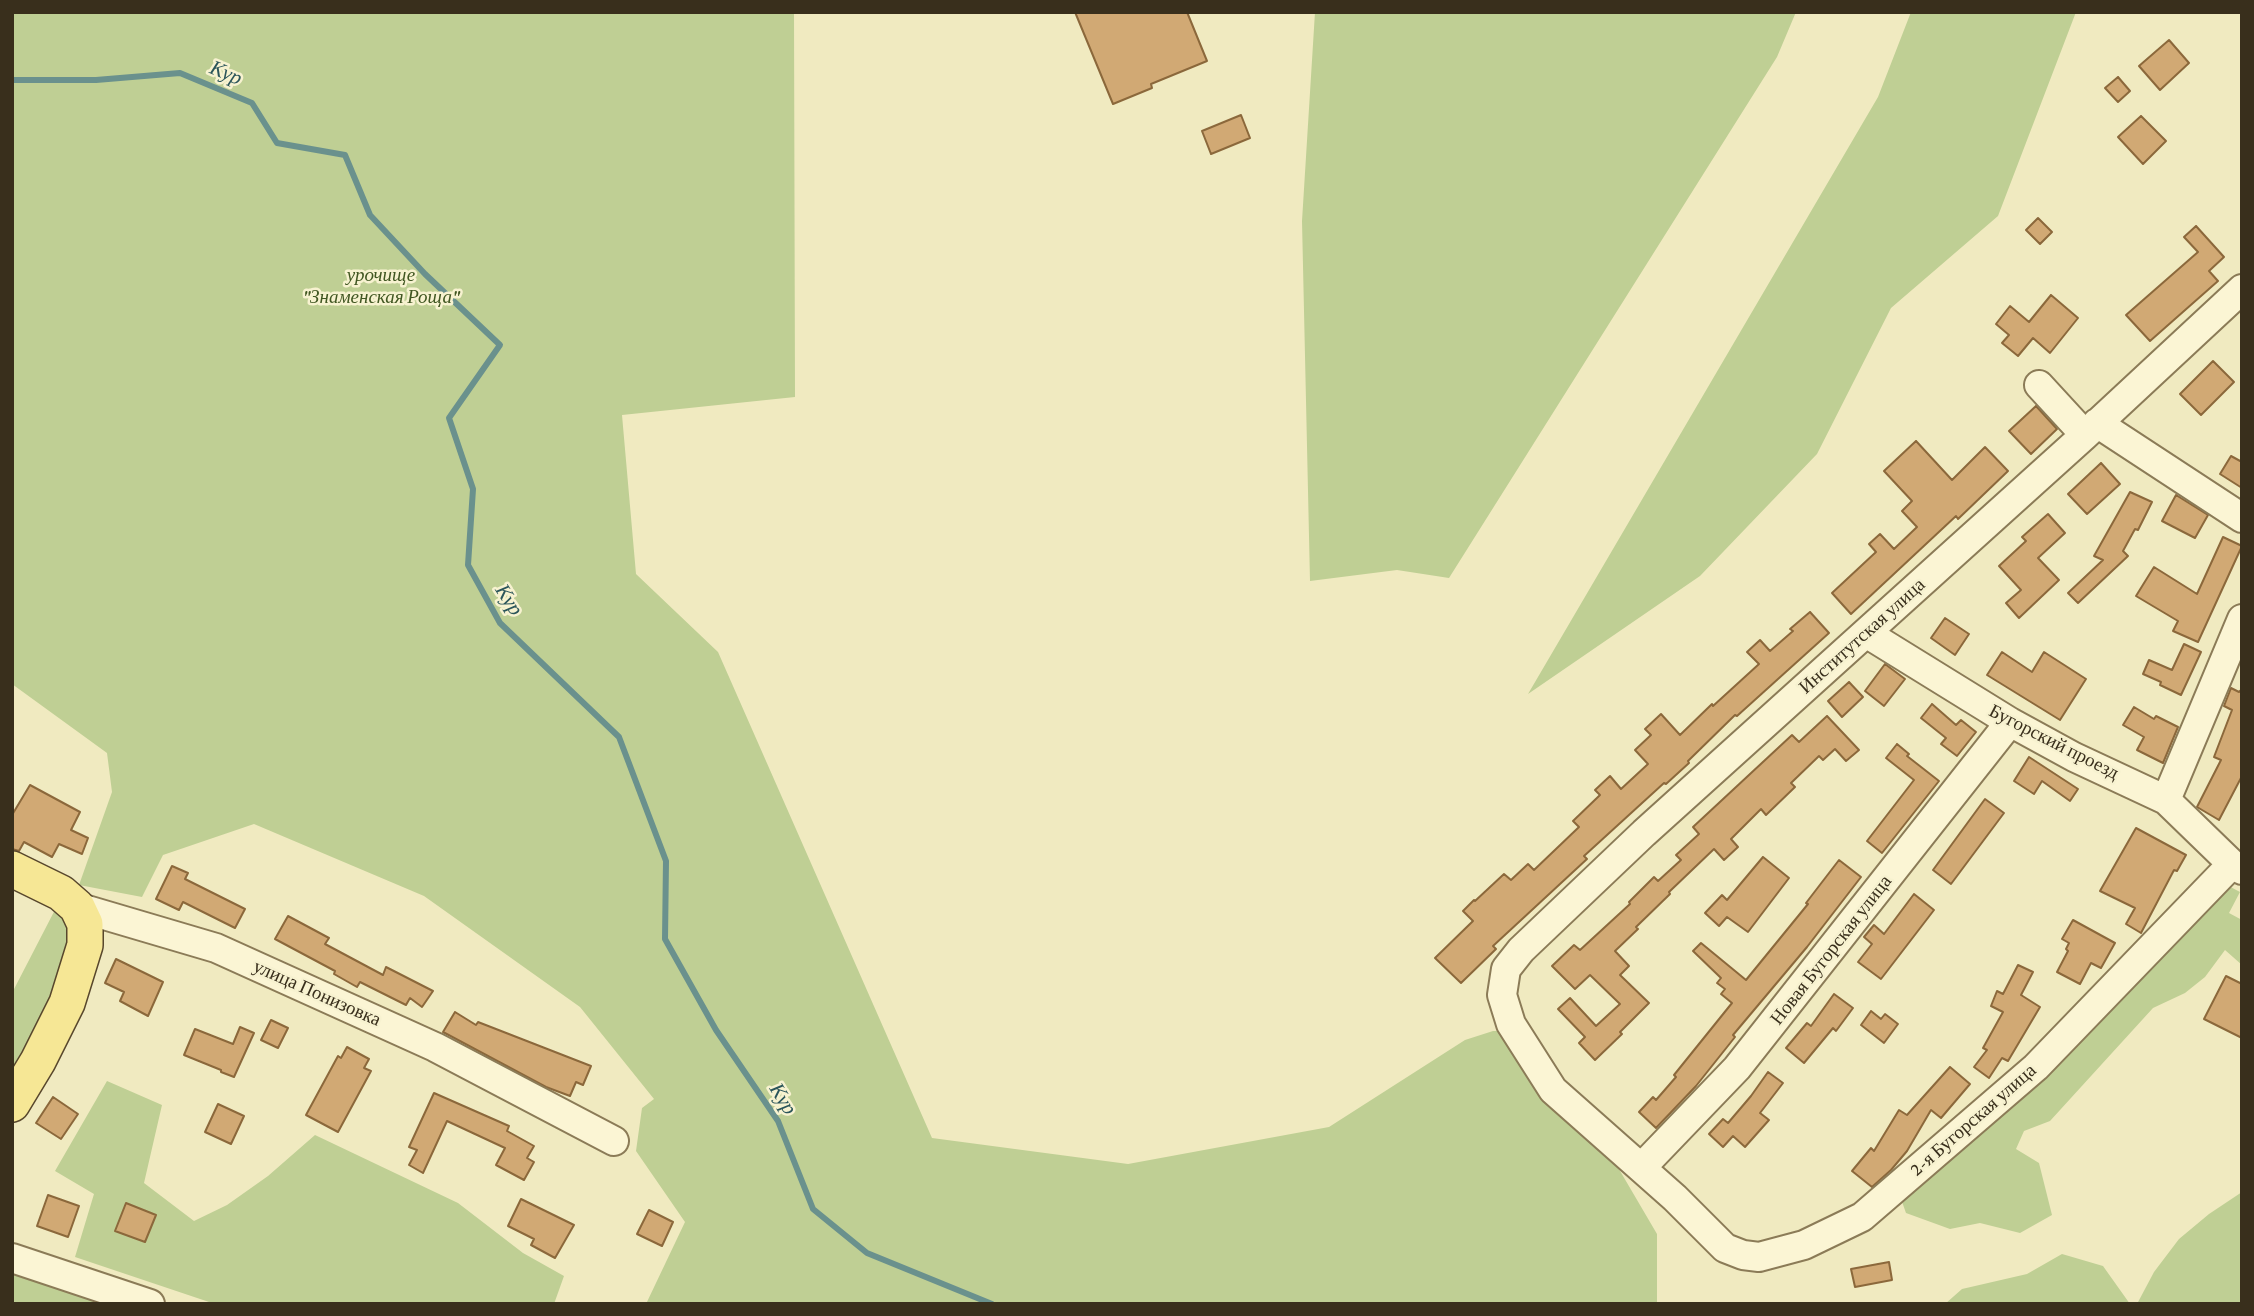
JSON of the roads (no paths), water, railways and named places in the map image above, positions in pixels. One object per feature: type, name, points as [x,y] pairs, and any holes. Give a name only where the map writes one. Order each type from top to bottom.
[{"type":"main road","name":"улица Понизовка","points":[[12,869],[61,893],[77,907]]},
{"type":"main road","points":[[12,1104],[38,1061],[67,1003],[85,945],[85,924],[77,907]]},
{"type":"street","name":"Институтская улица","points":[[1502,995],[1506,969],[1521,950],[1644,833],[2242,289]]},
{"type":"street","points":[[2039,385],[2091,429],[2242,519]]},
{"type":"street","points":[[2166,800],[2242,619]]},
{"type":"street","name":"Бугорский проезд","points":[[1866,633],[2010,722],[2074,757],[2166,800],[2237,867]]},
{"type":"street","name":"Новая Бугорская улица","points":[[1641,1168],[1737,1068],[2010,722]]},
{"type":"street","name":"2-я Бугорская улица","points":[[1502,995],[1511,1024],[1553,1090],[1726,1248],[1743,1255],[1759,1257],[1804,1245],[1862,1217],[2036,1067],[2237,867]]},
{"type":"street","name":"улица Понизовка","points":[[77,907],[216,948],[435,1047],[614,1141]]},
{"type":"street","points":[[12,1258],[150,1304]]},
{"type":"waterway","name":"Кур","points":[[12,80],[96,80],[180,73],[252,103],[277,143],[345,155],[370,215],[425,274],[500,345],[449,418],[473,489],[468,565],[500,623],[619,737],[666,861],[665,939],[716,1030],[778,1121],[813,1209],[867,1253],[992,1304]]},
{"type":"park label","name":"урочище \"Знаменская Роща\"","points":[[381,286]]}]
